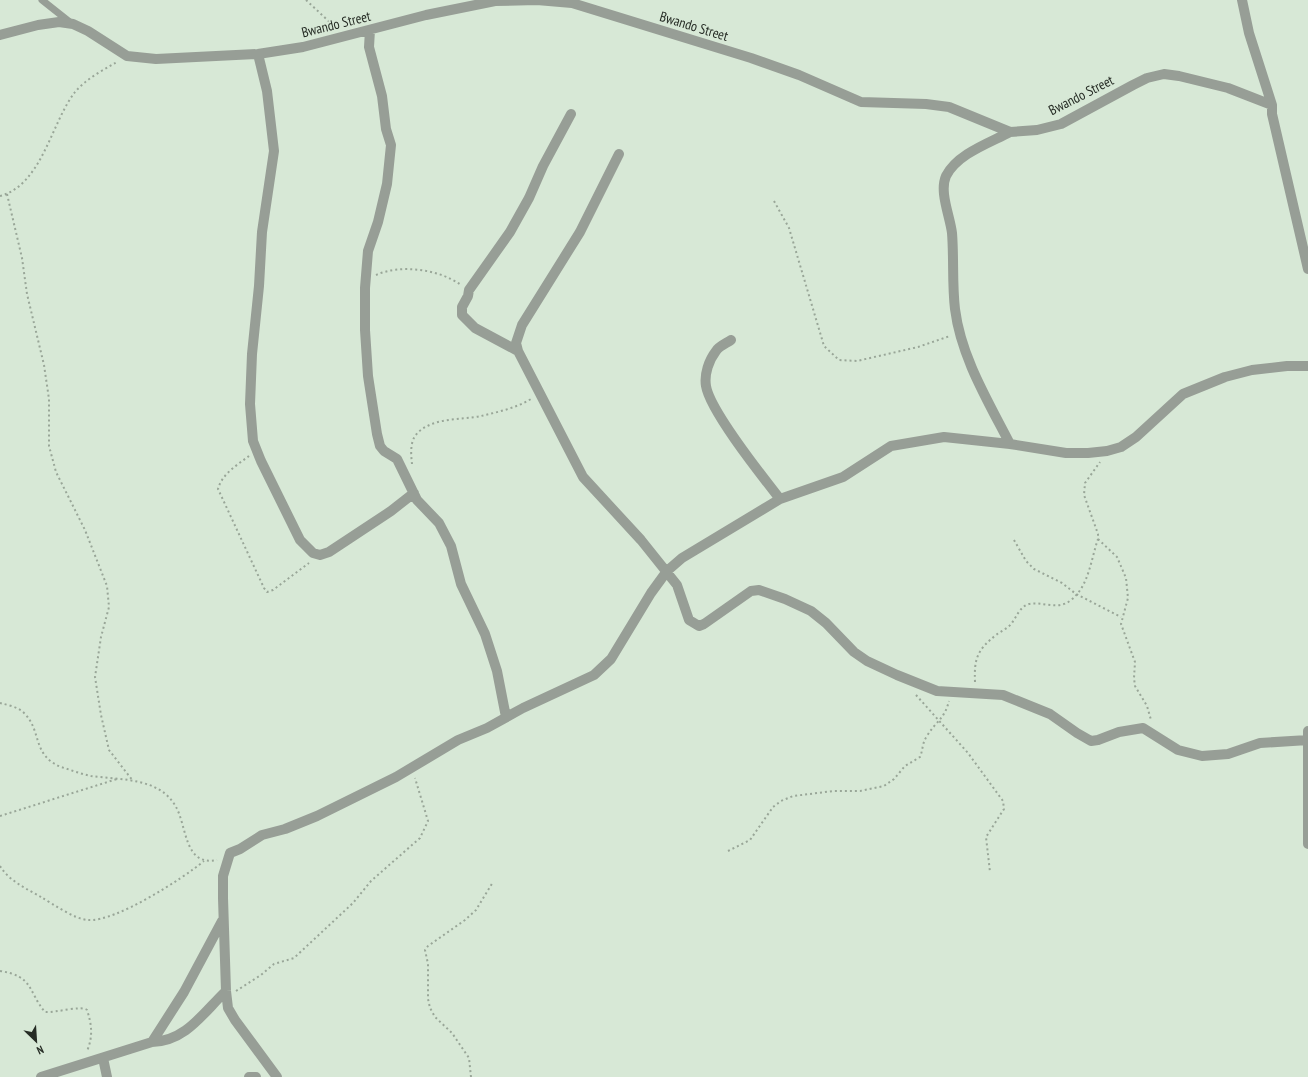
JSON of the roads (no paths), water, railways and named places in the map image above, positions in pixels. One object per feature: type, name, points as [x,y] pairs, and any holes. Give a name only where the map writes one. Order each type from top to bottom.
[{"type":"street","name":"Bwando Street","points":[[0,35],[38,25],[59,22],[73,24],[88,31],[127,56],[156,59],[258,54],[303,47],[426,15],[495,1],[538,0],[572,3],[752,58],[799,75],[862,102],[926,104],[950,107],[1010,132],[1037,130],[1061,124],[1147,78],[1164,74],[1179,76],[1228,88],[1272,105]]},
{"type":"street","points":[[1242,0],[1249,33],[1272,105],[1272,114],[1308,269]]},
{"type":"street","points":[[370,30],[369,46],[382,96],[386,129],[391,145],[387,184],[378,222],[368,251],[366,279],[365,330],[368,376],[377,434],[380,446],[384,451],[397,459],[417,500],[439,523],[451,546],[461,584],[484,634],[496,671],[506,717]]},
{"type":"street","points":[[258,54],[267,91],[274,151],[262,232],[259,286],[252,354],[250,404],[254,441],[257,450],[300,540],[307,549],[320,555],[329,552],[355,536],[414,493]]},
{"type":"street","points":[[518,351],[475,328],[462,315],[462,307],[468,296],[469,290],[510,232],[529,198],[543,166],[571,114]]},
{"type":"street","points":[[1010,132],[969,154],[954,164],[943,184],[952,232],[955,310],[960,333],[964,348],[1010,444]]},
{"type":"street","points":[[619,154],[580,232],[522,325],[516,343],[518,351],[583,477],[641,540],[667,571],[677,585],[689,620],[699,626],[711,621],[751,591],[759,590],[785,599],[811,611],[826,623],[854,652],[867,661],[897,675],[937,691],[1002,695],[1050,714],[1091,741],[1133,728],[1143,728],[1178,750],[1202,756],[1228,754],[1260,743],[1308,740]]},
{"type":"street","points":[[731,340],[716,350],[707,368],[706,385],[712,402],[724,421],[780,499]]},
{"type":"street","points":[[277,1077],[235,1020],[228,1008],[226,994],[223,920],[223,876],[230,852],[240,849],[262,834],[285,829],[316,816],[411,768],[458,740],[594,675],[611,659],[651,593],[667,571],[682,558],[780,499],[843,477],[891,446],[944,437],[1010,444],[1066,453],[1107,451],[1121,447],[1136,437],[1183,394],[1225,377],[1252,370],[1287,366],[1308,366]]},
{"type":"street","points":[[1308,731],[1308,844]]},
{"type":"street","points":[[152,1042],[184,992],[223,920]]},
{"type":"street","points":[[41,1077],[152,1042],[165,1042],[182,1034],[226,994]]},
{"type":"street","points":[[103,1058],[107,1077]]},
{"type":"street","points":[[248,1077],[256,1077]]},
{"type":"lane","points":[[42,0],[73,24]]}]
